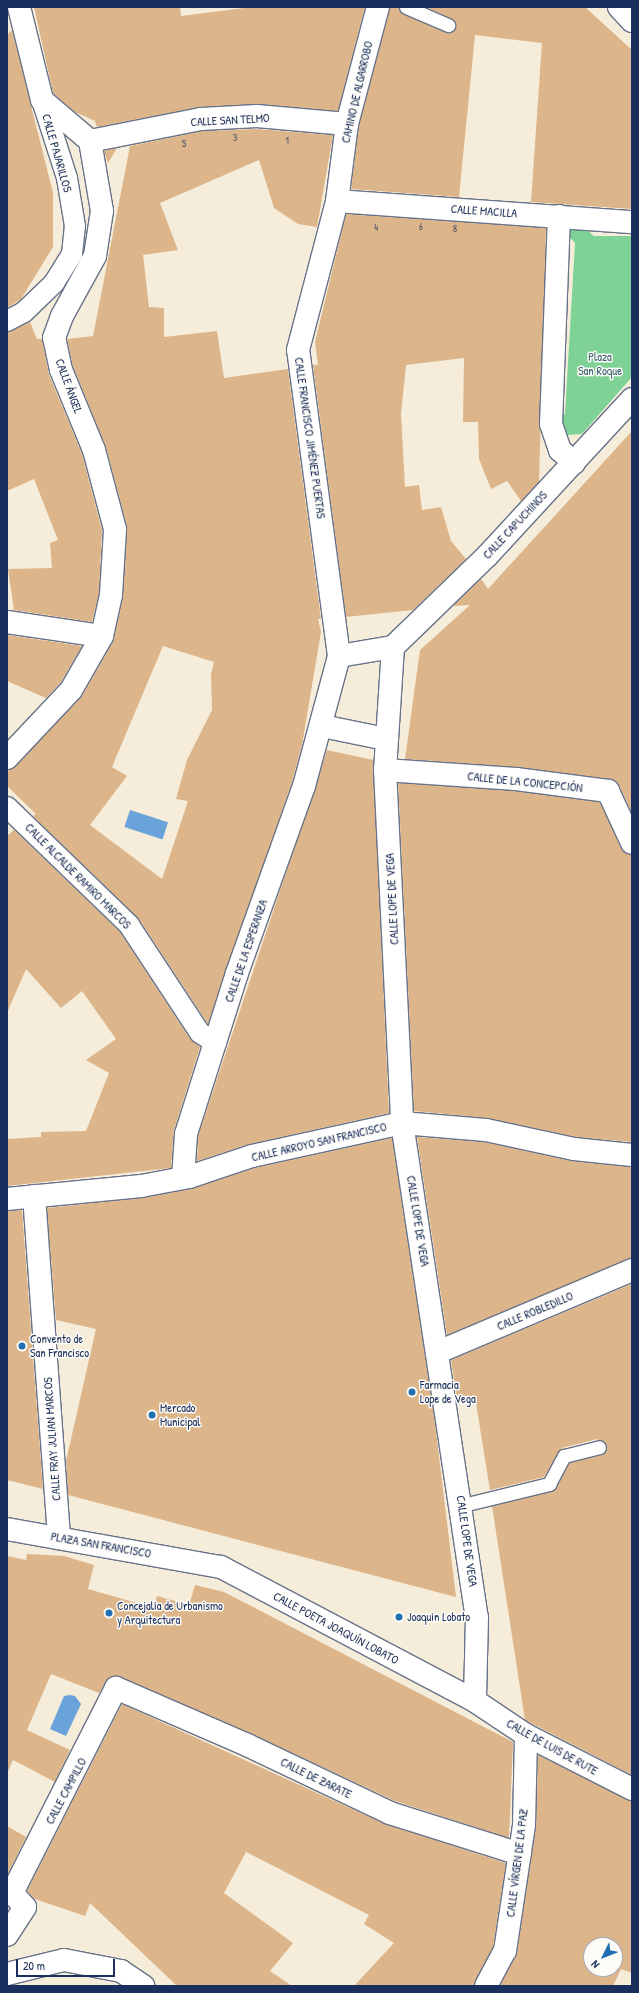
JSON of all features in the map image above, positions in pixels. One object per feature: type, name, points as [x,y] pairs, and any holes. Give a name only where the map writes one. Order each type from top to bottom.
[{"type":"street","name":"CALLE PAJARILLOS","points":[[7,321],[24,312],[54,283],[72,254],[75,226],[66,178],[42,100],[19,7]]},
{"type":"street","name":"CAMINO DE ALGARROBO","points":[[337,201],[347,124],[378,7]]},
{"type":"street","points":[[618,7],[632,21]]},
{"type":"street","name":"CALLE PAJARILLOS","points":[[42,100],[90,141]]},
{"type":"street","name":"CALLE SAN TELMO","points":[[90,141],[201,120],[257,116],[347,124]]},
{"type":"street","name":"CALLE ÁNGEL","points":[[7,758],[72,690],[102,636],[111,594],[115,529],[94,450],[61,370],[54,338],[62,316],[95,256],[102,211],[90,141]]},
{"type":"street","name":"CALLE MACILLA","points":[[337,201],[632,222]]},
{"type":"street","name":"CALLE FRANCISCO JIMÉNEZ PUERTAS","points":[[337,201],[298,350],[339,656]]},
{"type":"street","points":[[559,216],[551,424],[560,450],[574,463]]},
{"type":"street","name":"CALLE CAPUCHINOS","points":[[394,647],[488,554],[628,404]]},
{"type":"street","points":[[7,622],[102,636]]},
{"type":"street","points":[[339,656],[394,647]]},
{"type":"street","name":"CALLE LOPE DE VEGA","points":[[394,647],[386,738],[385,770],[402,1123],[463,1505],[478,1634],[475,1701]]},
{"type":"street","name":"CALLE DE LA ESPERANZA","points":[[188,1181],[186,1134],[322,726],[339,656]]},
{"type":"street","points":[[322,726],[386,738]]},
{"type":"street","name":"CALLE DE LA CONCEPCIÓN","points":[[385,770],[516,779],[608,791],[632,843]]},
{"type":"street","name":"CALLE ALCALDE RAMIRO MARCOS","points":[[7,807],[129,925],[200,1033],[216,1043]]},
{"type":"street","name":"CALLE ARROYO SAN FRANCISCO","points":[[7,1200],[188,1181],[252,1156],[402,1123],[486,1130],[574,1149],[632,1155]]},
{"type":"street","name":"CALLE FRAY JULIAN MARCOS","points":[[34,1196],[59,1538]]},
{"type":"street","name":"CALLE ROBLEDILLO","points":[[438,1352],[632,1270]]},
{"type":"street","name":"PLAZA SAN FRANCISCO","points":[[7,1529],[195,1562]]},
{"type":"street","name":"CALLE POETA JOAQUÍN LOBATO","points":[[195,1562],[221,1567],[475,1701]]},
{"type":"street","name":"CALLE DE ZARATE","points":[[116,1688],[247,1744],[390,1813],[520,1854]]},
{"type":"street","name":"CALLE CAMPILLO","points":[[7,1935],[24,1907],[10,1891],[116,1688]]},
{"type":"street","name":"CALLE DE LUIS DE RUTE","points":[[475,1701],[526,1735],[632,1789]]},
{"type":"street","name":"CALLE VÍRGEN DE LA PAZ","points":[[486,1986],[505,1951],[520,1854],[526,1735]]},
{"type":"street","points":[[7,1974],[64,1960],[121,1971],[143,1986]]},
{"type":"lane","points":[[406,7],[448,25]]},
{"type":"lane","points":[[463,1505],[550,1484],[564,1456],[599,1447]]},
{"type":"green space","name":"Plaza San Roque","points":[[579,223],[594,236],[632,236],[632,377],[582,434],[568,435],[557,424],[565,414],[575,243],[566,233]]},
{"type":"water","points":[[130,810],[168,822],[162,839],[124,827]]},
{"type":"water","points":[[64,1696],[75,1696],[81,1704],[66,1736],[50,1729]]},
{"type":"building","points":[[34,7],[180,7],[181,16],[252,7],[365,7],[338,111],[258,104],[200,107],[97,127],[95,121],[75,112],[53,93]]},
{"type":"building","points":[[390,7],[398,7],[403,14],[449,33],[455,28],[454,20],[426,7],[585,7],[632,50],[632,209],[531,202],[542,43],[475,35],[459,197],[351,189],[359,126]]},
{"type":"building","points":[[12,30],[53,193],[53,247],[21,299],[7,308],[7,35]]},
{"type":"building","points":[[257,129],[333,135],[317,227],[298,224],[274,208],[259,160],[160,203],[178,250],[143,255],[149,307],[164,308],[164,337],[217,331],[224,378],[288,369],[321,619],[318,619],[321,632],[302,745],[292,782],[208,1024],[139,919],[33,816],[36,814],[7,786],[7,772],[82,696],[113,642],[123,598],[127,526],[106,447],[73,366],[67,339],[93,336],[130,146],[203,131]],"holes":[[[163,646],[214,662],[211,674],[212,710],[187,760],[176,799],[188,801],[162,879],[90,825],[127,776],[112,767]]]},
{"type":"building","points":[[117,148],[108,163],[104,151]]},
{"type":"building","points":[[346,214],[546,228],[539,482],[521,501],[507,481],[491,489],[479,459],[478,422],[463,422],[464,358],[406,365],[401,414],[405,487],[419,485],[422,510],[441,507],[451,541],[466,559],[413,610],[346,617],[313,365],[318,365],[315,342]]},
{"type":"building","points":[[30,322],[37,339],[42,339],[49,375],[82,454],[102,530],[99,593],[92,622],[14,610],[8,569],[52,568],[50,543],[58,540],[34,479],[7,491],[7,332]]},
{"type":"building","points":[[632,431],[632,813],[619,785],[610,779],[517,767],[405,759],[420,650],[470,605],[453,606],[481,579],[488,589]]},
{"type":"building","points":[[8,635],[82,646],[61,682],[46,698],[7,681]]},
{"type":"building","points":[[327,750],[373,760],[389,1113],[249,1144],[197,1161],[198,1136]]},
{"type":"building","points":[[398,783],[515,791],[600,802],[621,848],[632,855],[632,1142],[576,1137],[487,1118],[414,1111]]},
{"type":"building","points":[[14,830],[120,932],[190,1039],[200,1047],[174,1130],[171,1168],[7,1186],[7,1139],[41,1137],[41,1132],[86,1131],[109,1073],[86,1060],[116,1039],[82,991],[61,1008],[26,969],[7,1013],[7,836]]},
{"type":"building","points":[[417,1137],[484,1142],[571,1161],[632,1167],[632,1258],[447,1335]]},
{"type":"building","points":[[392,1138],[435,1423],[456,1597],[68,1495],[66,1461],[96,1329],[56,1320],[47,1208],[142,1198],[191,1189],[255,1168]]},
{"type":"building","name":"Convento de San Francisco","points":[[22,1210],[43,1489],[7,1480],[7,1211]]},
{"type":"building","points":[[632,1284],[632,1775],[525,1720],[492,1506],[554,1490],[569,1463],[601,1455],[607,1445],[597,1439],[562,1448],[544,1477],[490,1490],[475,1397],[457,1400],[451,1360]]},
{"type":"building","points":[[27,1554],[64,1556],[94,1565],[88,1589],[154,1608],[157,1596],[189,1605],[195,1585],[224,1592],[513,1742],[509,1838],[395,1801],[252,1734],[115,1676],[109,1678],[99,1693],[51,1674],[27,1730],[70,1750],[55,1782],[13,1760],[7,1774],[7,1556],[26,1560]]},
{"type":"building","points":[[122,1704],[385,1824],[506,1863],[493,1947],[474,1986],[354,1986],[394,1943],[364,1924],[369,1915],[246,1852],[224,1893],[293,1943],[270,1971],[292,1986],[177,1986],[90,1903],[85,1916],[35,1899],[27,1891]]},
{"type":"building","points":[[538,1755],[632,1801],[632,1973],[623,1970],[623,1937],[583,1937],[583,1977],[617,1977],[613,1986],[500,1986],[517,1953],[536,1827]]},
{"type":"building","points":[[7,1826],[26,1837],[7,1875]]},
{"type":"place","name":"Convento de San Francisco","points":[[22,1346]]},
{"type":"place","name":"Farmacia Lope de Vega","points":[[412,1392]]},
{"type":"place","name":"Mercado Municipal","points":[[152,1415]]},
{"type":"place","name":"Concejalía de Urbanismo y Arquitectura","points":[[109,1613]]},
{"type":"place","name":"Joaquín Lobato","points":[[399,1617]]}]
